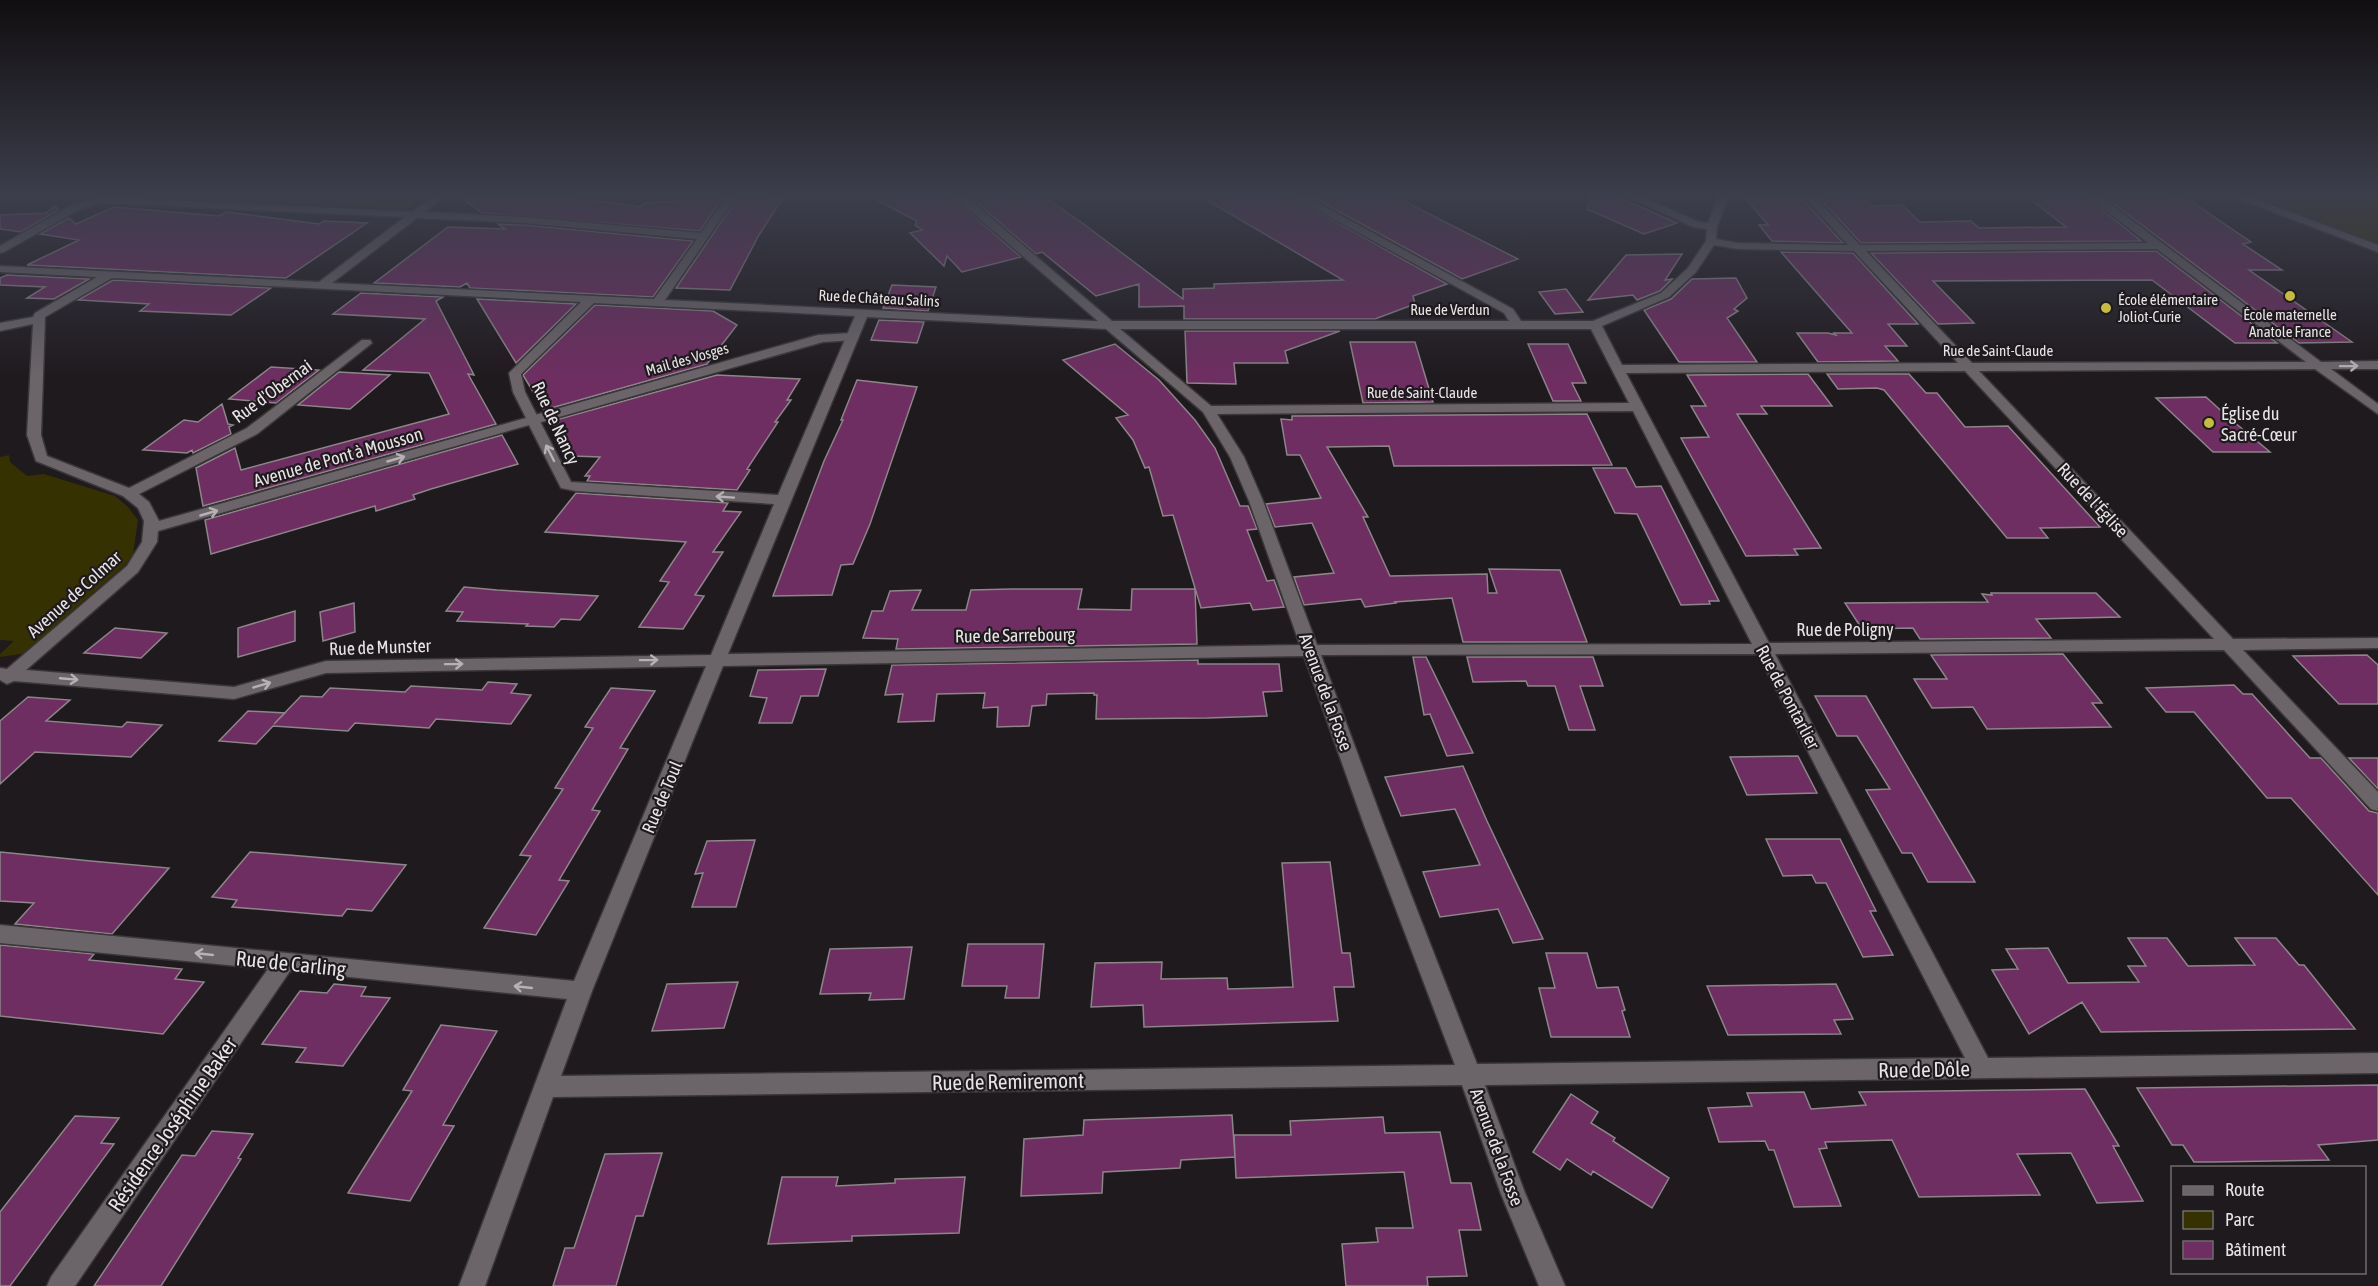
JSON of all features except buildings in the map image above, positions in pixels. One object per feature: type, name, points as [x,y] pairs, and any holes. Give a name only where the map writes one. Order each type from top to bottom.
[{"type":"street","points":[[322,285],[362,255]]},
{"type":"street","points":[[658,302],[690,255]]},
{"type":"street","name":"Avenue de la Fosse","points":[[1028,255],[1208,410],[1237,457],[1312,650],[1374,825],[1513,1194],[1552,1286]]},
{"type":"street","points":[[1406,255],[1509,311],[1516,324]]},
{"type":"street","name":"Rue de Verdun","points":[[1110,325],[1595,325],[1665,295],[1692,270],[1702,255]]},
{"type":"street","name":"Rue de l'Église","points":[[1864,255],[2378,804]]},
{"type":"street","points":[[2170,255],[2378,410]]},
{"type":"street","name":"Rue de Château Salins","points":[[0,269],[1110,325]]},
{"type":"street","points":[[112,273],[39,315],[34,435],[40,458],[59,469],[130,493],[146,506],[152,528]]},
{"type":"street","name":"Rue de Nancy","points":[[591,299],[515,373],[519,392],[566,485],[783,500]]},
{"type":"street","name":"Rue de Toul","points":[[472,1286],[581,991],[863,312]]},
{"type":"street","points":[[0,327],[39,320]]},
{"type":"street","name":"Rue de Pontarlier","points":[[1595,325],[1982,1068]]},
{"type":"street","name":"Mail des Vosges","points":[[533,420],[822,338],[851,337]]},
{"type":"street","name":"Rue d'Obernai","points":[[130,493],[252,431],[366,343]]},
{"type":"street","name":"Rue de Saint-Claude","points":[[1617,369],[2378,365]]},
{"type":"street","name":"Rue de Saint-Claude","points":[[1208,410],[1637,407]]},
{"type":"street","name":"Avenue de Pont à Mousson","points":[[152,528],[533,420]]},
{"type":"street","name":"Avenue de Colmar","points":[[3,678],[133,569],[147,551],[152,528]]},
{"type":"street","name":"Rue de Poligny","points":[[1312,650],[1762,649],[2378,643]]},
{"type":"street","name":"Rue de Sarrebourg","points":[[719,659],[1312,650]]},
{"type":"street","name":"Rue de Munster","points":[[3,678],[234,693],[326,667],[719,659]]},
{"type":"street","name":"Rue de Carling","points":[[0,934],[581,991]]},
{"type":"street","name":"Résidence Joséphine Baker","points":[[60,1286],[284,963]]},
{"type":"street","name":"Rue de Dôle","points":[[1470,1075],[2378,1063]]},
{"type":"street","name":"Rue de Remiremont","points":[[546,1087],[1470,1075]]},
{"type":"green space","points":[[9,455],[10,462],[27,476],[44,474],[115,496],[138,520],[133,555],[124,566],[22,654],[0,657],[0,654],[14,641],[0,640],[0,457]]},
{"type":"place","name":"École maternelle Anatole France","points":[[2290,296]]},
{"type":"place","name":"École élémentaire Joliot-Curie","points":[[2106,308]]},
{"type":"place","name":"Église du Sacré-Cœur","points":[[2209,423]]}]
